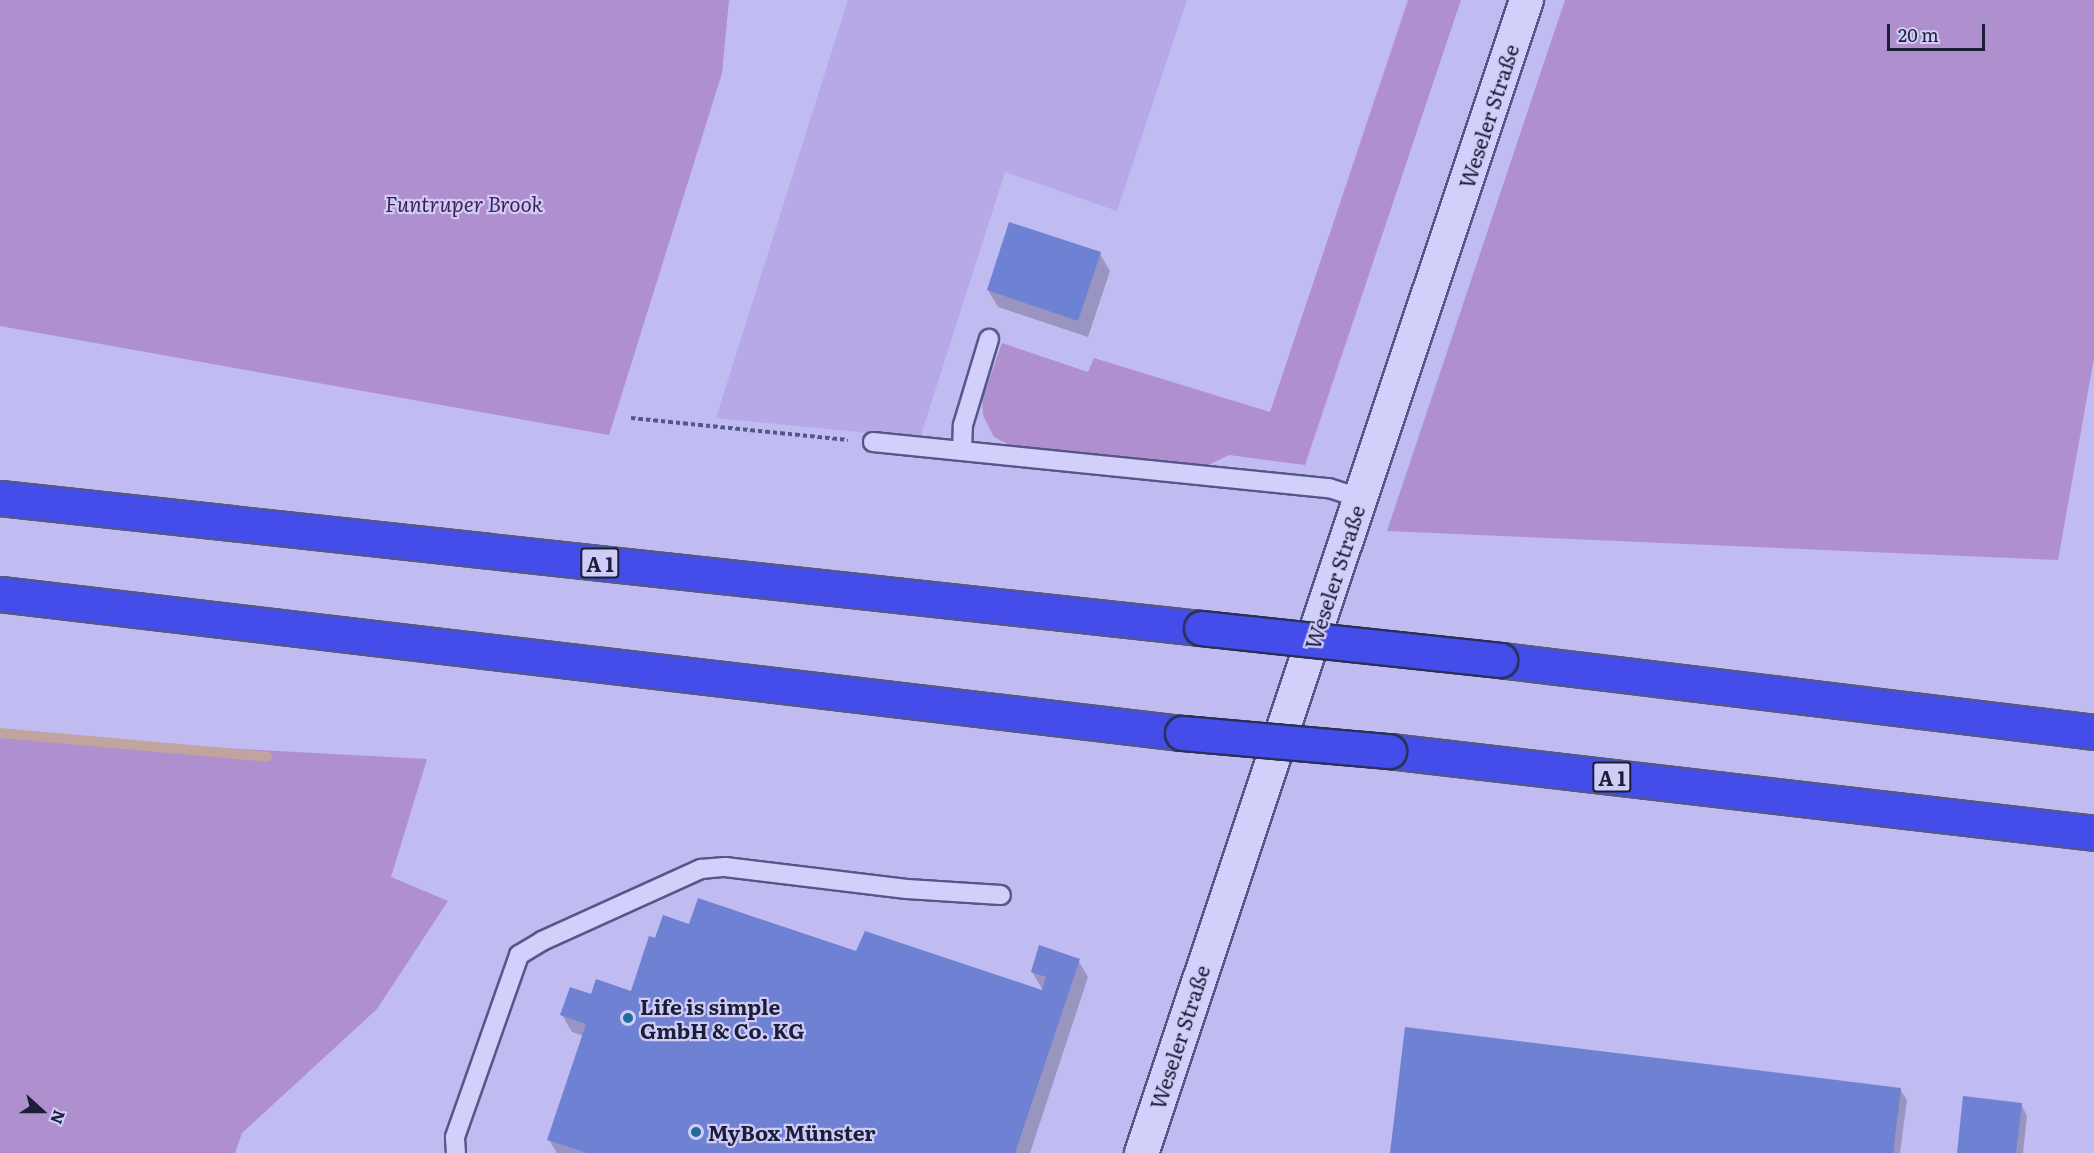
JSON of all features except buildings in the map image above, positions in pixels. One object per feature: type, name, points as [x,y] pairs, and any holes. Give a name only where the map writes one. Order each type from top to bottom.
[{"type":"highway","name":"A 1","points":[[0,498],[1500,660],[2094,732]]},
{"type":"highway","name":"A 1","points":[[0,594],[1182,733],[1389,751],[2094,833]]},
{"type":"main road","name":"Weseler Straße","points":[[1141,1153],[1526,0]]},
{"type":"lane","points":[[962,451],[963,425],[989,339]]},
{"type":"lane","points":[[873,442],[1329,488],[1360,498]]},
{"type":"lane","points":[[456,1153],[455,1137],[519,955],[542,941],[701,869],[725,867],[907,889],[1001,895]]},
{"type":"path","points":[[631,418],[873,442]]},
{"type":"shaded area","points":[[848,0],[1187,0],[1117,211],[1005,172],[920,438],[716,418]]},
{"type":"green space","name":"Funtruper Brook","points":[[0,0],[729,0],[722,73],[609,435],[0,326]]},
{"type":"green space","points":[[1408,0],[1461,0],[1305,465],[1229,455],[1200,469],[1017,449],[994,437],[983,415],[982,399],[1002,343],[1088,372],[1094,358],[1270,412]]},
{"type":"green space","points":[[1565,0],[2094,0],[2094,358],[2058,560],[1387,531]]},
{"type":"green space","points":[[0,736],[427,759],[391,877],[448,901],[377,1009],[242,1133],[235,1153],[0,1153]]},
{"type":"waterway","points":[[0,733],[267,757]]},
{"type":"place","name":"Life is simple GmbH & Co. KG","points":[[628,1018]]},
{"type":"place","name":"MyBox Münster","points":[[696,1132]]}]
